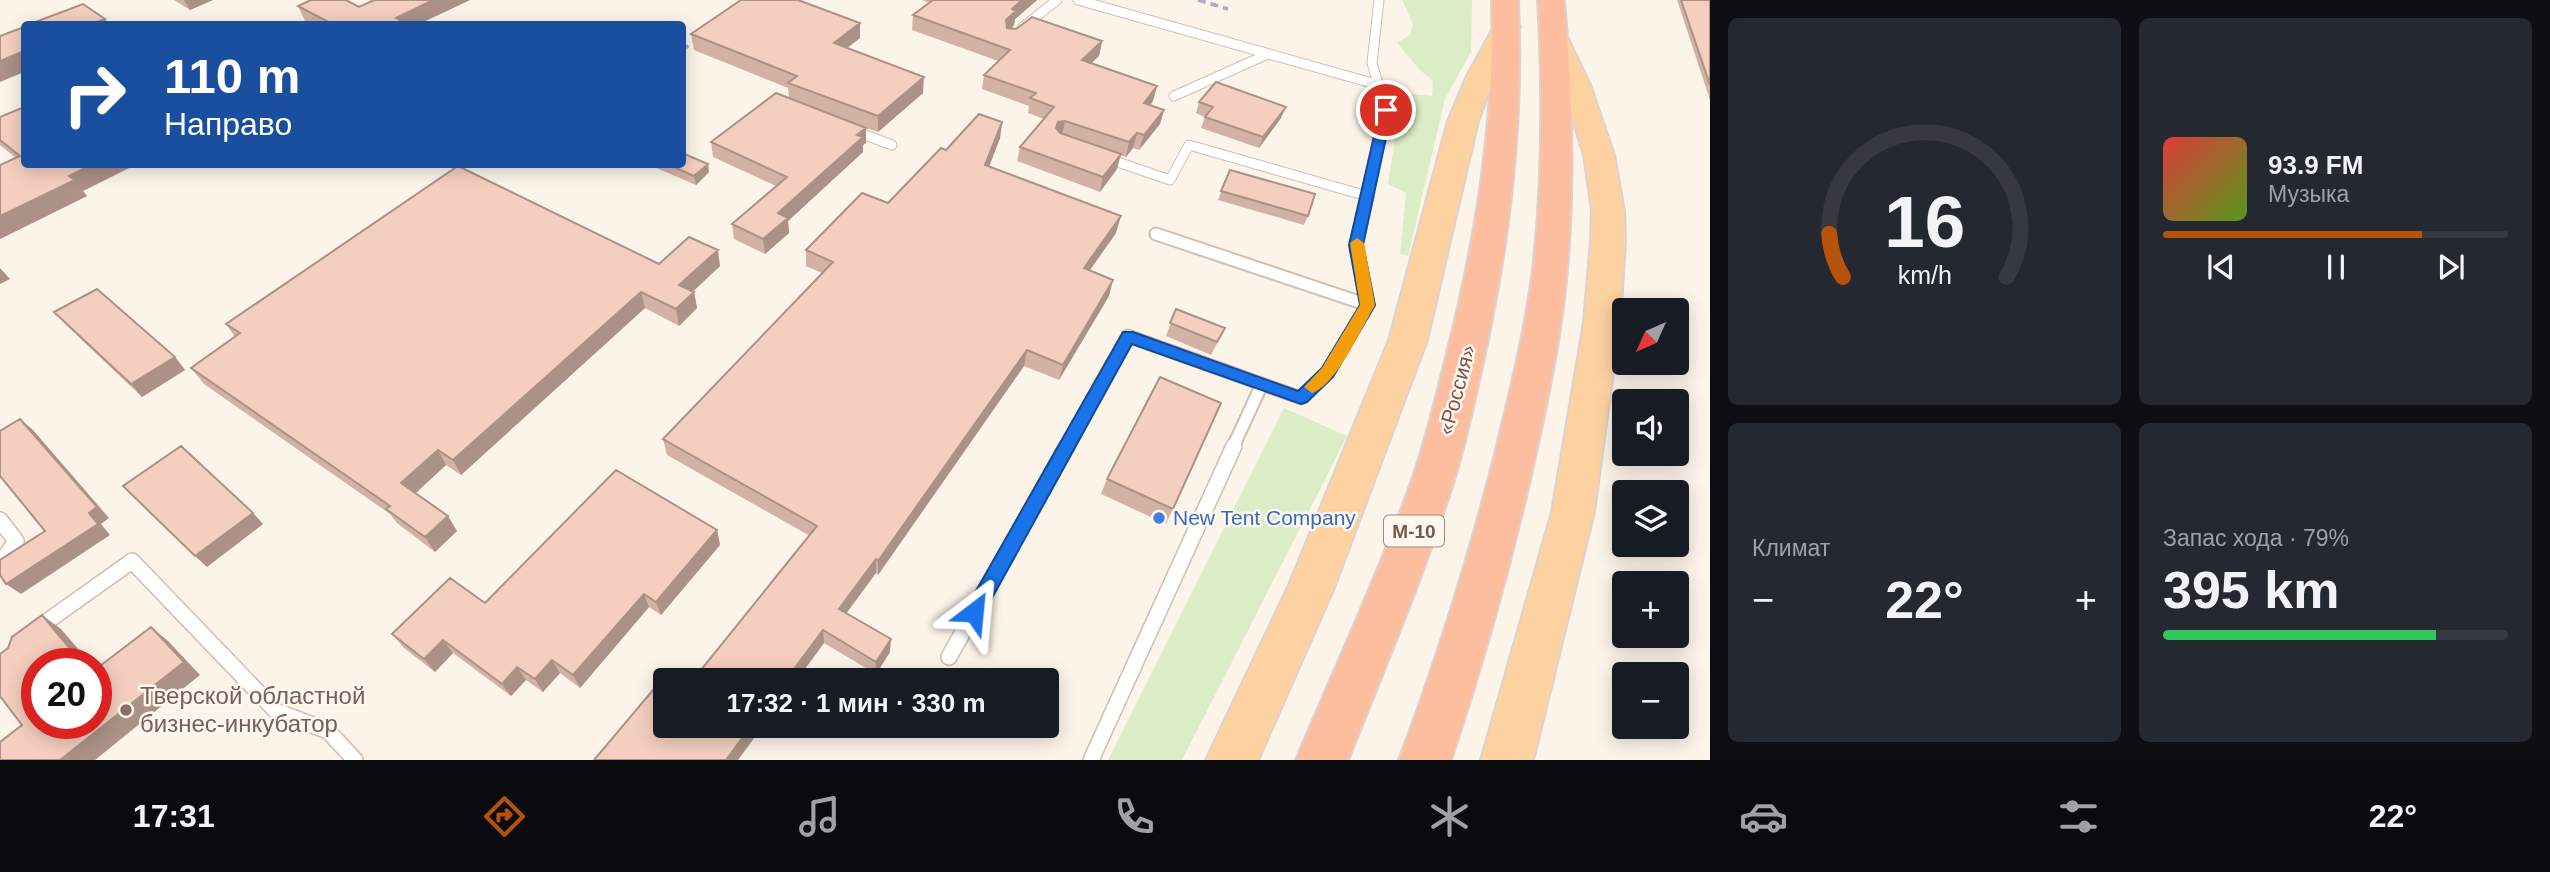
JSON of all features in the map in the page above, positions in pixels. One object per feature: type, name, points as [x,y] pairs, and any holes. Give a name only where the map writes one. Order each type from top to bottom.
[{"type":"highway","points":[[1425,760],[1455,677],[1479,597],[1522,427],[1543,313],[1555,210],[1558,97],[1551,0]]},
{"type":"highway","name":"«Россия»","points":[[1322,760],[1373,638],[1429,492],[1481,293],[1490,254],[1503,153],[1509,57],[1506,14]]},
{"type":"main road","points":[[1232,760],[1310,590],[1404,352],[1463,121],[1506,14]]},
{"type":"main road","points":[[1507,760],[1573,512],[1602,322],[1608,241],[1608,211],[1599,155],[1576,85],[1554,37]]},
{"type":"lane","points":[[1010,38],[1057,0]]},
{"type":"lane","points":[[1077,0],[1379,85]]},
{"type":"lane","points":[[949,657],[1128,336],[1301,398],[1327,373],[1368,305],[1356,245],[1386,110],[1372,63],[1379,0]]},
{"type":"lane","points":[[1174,96],[1268,54]]},
{"type":"lane","points":[[843,127],[892,145]]},
{"type":"lane","points":[[1097,155],[1170,180],[1189,145],[1367,196]]},
{"type":"lane","points":[[1156,234],[1368,305]]},
{"type":"lane","points":[[1091,760],[1262,384]]},
{"type":"lane","points":[[0,520],[16,541],[0,564]]},
{"type":"lane","points":[[27,636],[132,561],[276,711],[328,731],[355,760]]},
{"type":"green space","points":[[1402,0],[1472,0],[1471,52],[1445,99],[1408,256],[1400,254],[1406,193],[1388,184],[1402,93],[1432,96],[1433,81],[1397,43],[1410,35],[1413,24]]},
{"type":"green space","points":[[1284,408],[1347,436],[1182,760],[1108,760]]},
{"type":"building","points":[[311,0],[346,0],[359,7],[374,0],[433,0],[396,18],[402,21],[326,21],[298,6]]},
{"type":"building","points":[[741,0],[798,0],[860,23],[834,43],[924,77],[878,116],[788,83],[797,76],[691,34]]},
{"type":"building","points":[[933,0],[1022,0],[1012,9],[1016,11],[1006,20],[1007,28],[1016,29],[1032,17],[1102,41],[1082,60],[1157,86],[1144,103],[1164,110],[1144,135],[1137,133],[1129,142],[1065,121],[1058,122],[1056,128],[1060,133],[1121,154],[1103,177],[1020,147],[1054,107],[1030,98],[1036,93],[984,75],[1010,50],[913,15]]},
{"type":"building","points":[[1681,0],[1710,0],[1710,85]]},
{"type":"building","points":[[83,4],[105,19],[99,21],[38,21]]},
{"type":"building","points":[[21,28],[21,52],[0,61],[0,36]]},
{"type":"building","points":[[1216,82],[1286,107],[1263,137],[1205,117],[1213,107],[1199,102]]},
{"type":"building","points":[[776,93],[866,128],[857,135],[863,137],[778,213],[788,218],[763,239],[732,224],[787,177],[711,142]]},
{"type":"building","points":[[21,108],[21,168],[85,168],[69,176],[75,180],[0,216],[0,165],[20,156],[0,140],[0,117]]},
{"type":"building","points":[[979,114],[1002,122],[985,165],[1121,216],[1084,268],[1113,280],[1063,365],[1027,350],[878,561],[876,559],[839,609],[891,639],[876,662],[823,630],[795,668],[702,668],[817,526],[663,439],[833,262],[806,250],[862,193],[888,203],[941,148],[946,150]]},
{"type":"building","points":[[686,155],[708,164],[694,176],[676,168],[686,168]]},
{"type":"building","points":[[455,168],[462,168],[659,264],[689,237],[718,250],[679,285],[694,292],[676,309],[641,292],[453,460],[438,450],[401,483],[448,516],[425,537],[386,509],[390,506],[191,368],[240,333],[226,324]]},
{"type":"building","points":[[1230,170],[1315,194],[1308,216],[1221,191]]},
{"type":"building","points":[[97,289],[175,357],[131,384],[54,312]]},
{"type":"building","points":[[1176,309],[1225,328],[1217,342],[1170,323]]},
{"type":"building","points":[[1160,377],[1221,403],[1173,509],[1107,479]]},
{"type":"building","points":[[20,419],[97,507],[89,513],[98,524],[6,584],[0,575],[0,560],[45,531],[0,476],[0,431]]},
{"type":"building","points":[[181,446],[253,513],[195,556],[123,486]]},
{"type":"building","points":[[616,470],[717,530],[656,602],[644,594],[573,675],[552,660],[535,679],[517,667],[502,684],[443,640],[424,659],[392,634],[450,578],[485,603]]},
{"type":"building","points":[[42,615],[70,648],[21,648],[21,724],[0,696],[0,654],[8,648],[12,637]]},
{"type":"building","points":[[151,627],[184,662],[112,719],[112,657]]},
{"type":"building","points":[[653,690],[653,738],[742,738],[726,760],[594,760]]},
{"type":"building","points":[[21,726],[21,739],[87,739],[60,760],[0,760],[0,742]]},
{"type":"railway","points":[[1198,0],[1228,9]]},
{"type":"railway","points":[[686,47],[708,32]]},
{"type":"slow traffic","points":[[1312,387],[1327,373],[1368,305],[1357,243]]},
{"type":"place","name":"New Tent Company","points":[[1159,518]]},
{"type":"place","name":"Тверской областной бизнес-инкубатор","points":[[126,710]]},
{"type":"route","points":[[974,612],[1128,336],[1301,398],[1327,373],[1368,305],[1356,245],[1386,110]]}]
